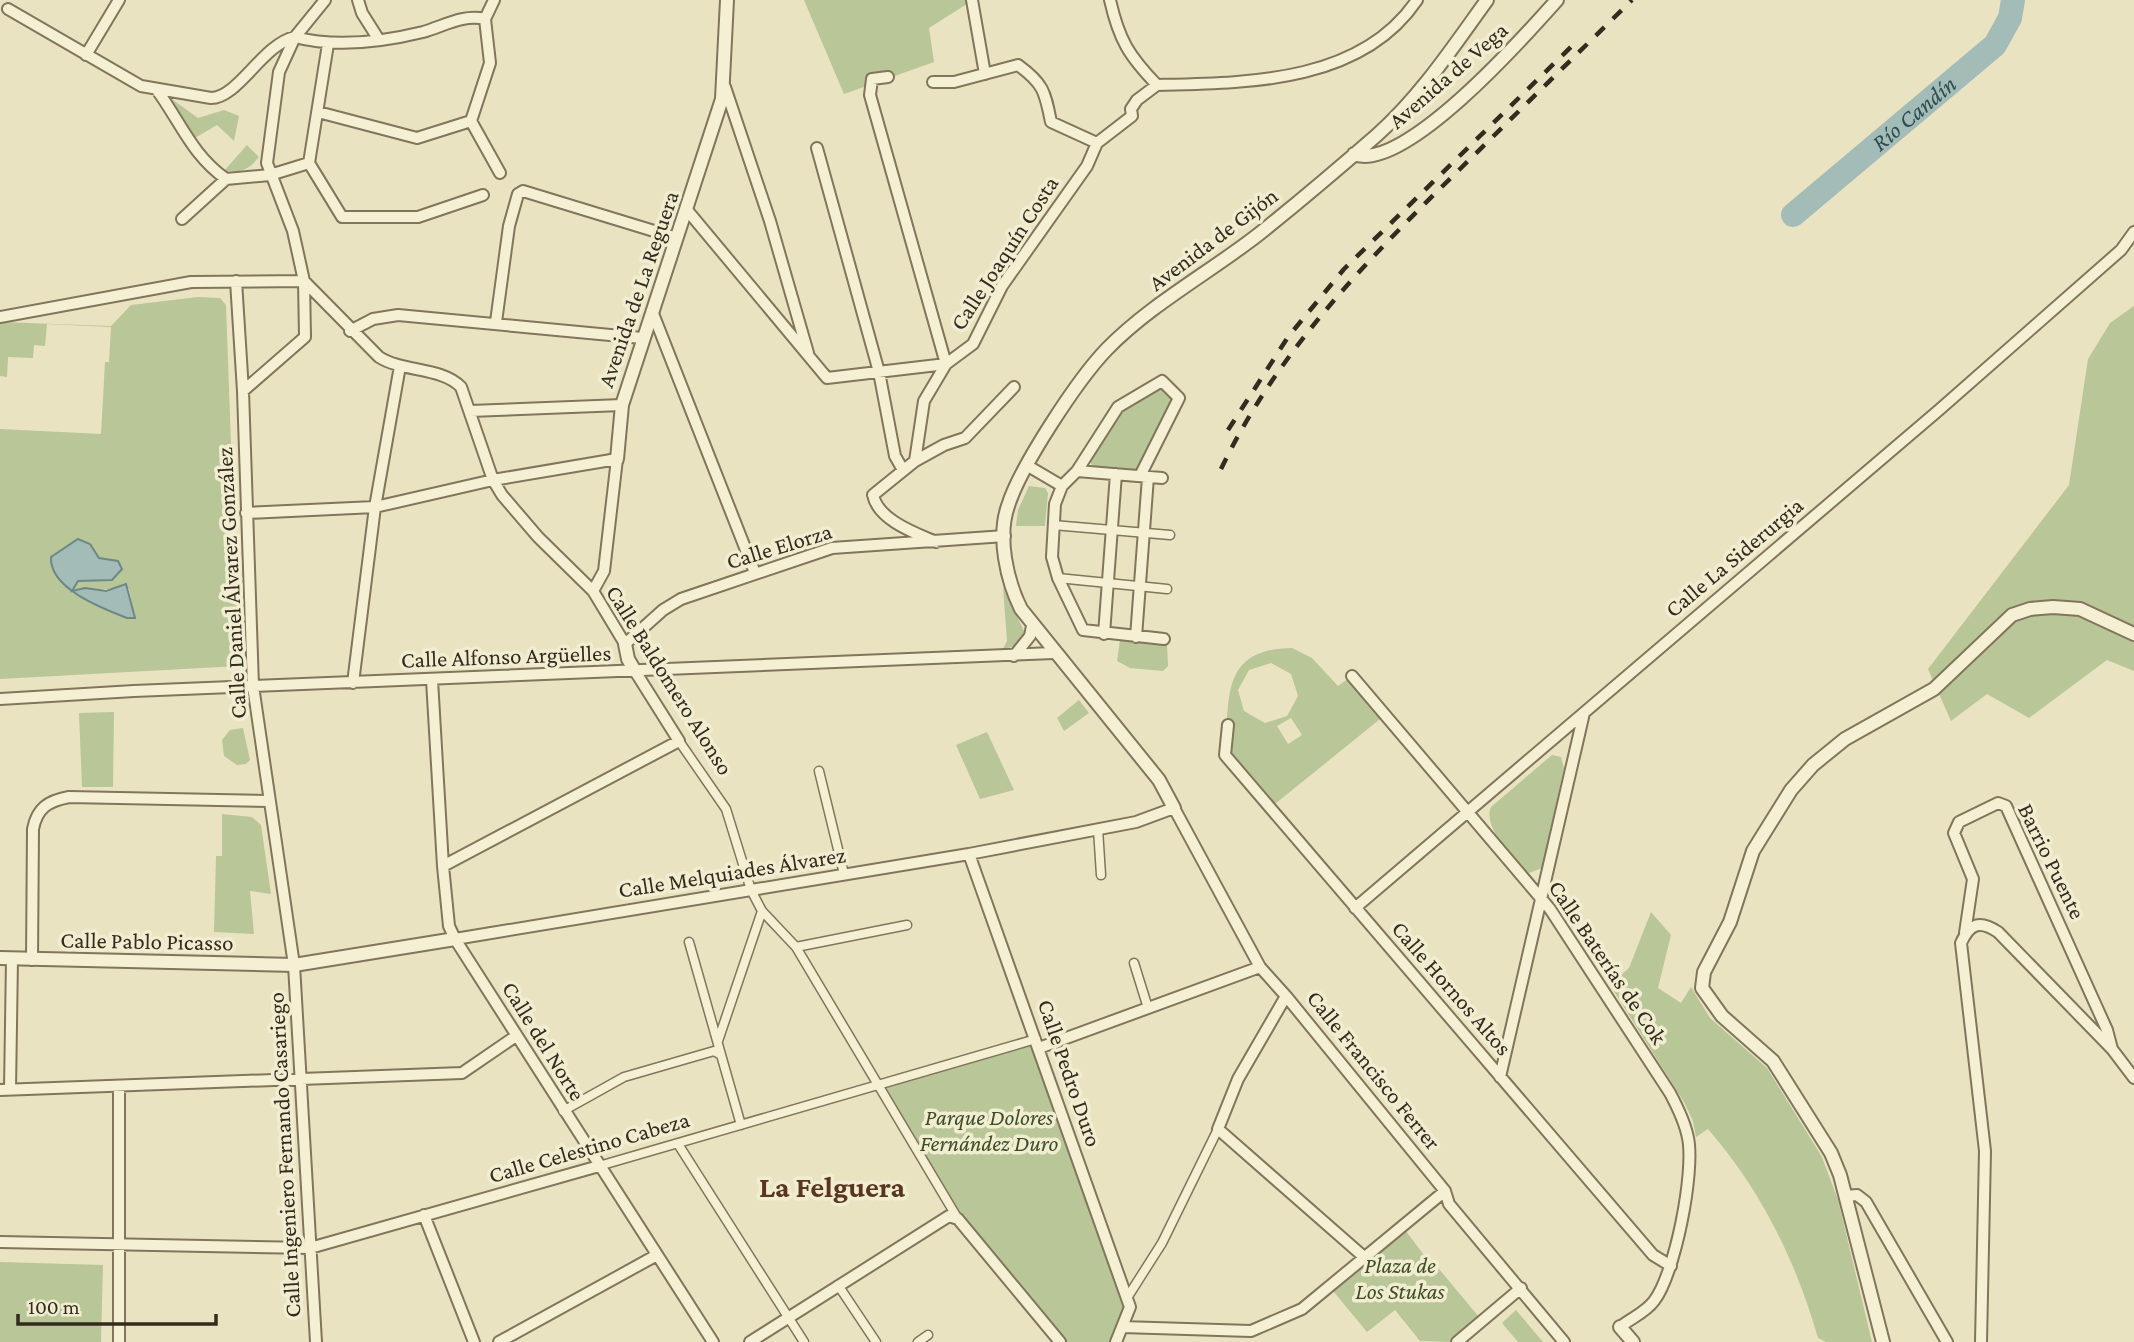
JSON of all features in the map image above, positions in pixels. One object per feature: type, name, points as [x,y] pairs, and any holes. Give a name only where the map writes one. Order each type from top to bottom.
[{"type":"street","points":[[86,55],[119,0]]},
{"type":"street","points":[[243,391],[305,337],[304,281],[293,231],[267,163],[279,72],[295,37],[325,0]]},
{"type":"street","points":[[358,0],[362,13],[379,40]]},
{"type":"street","points":[[494,0],[485,19],[490,64],[471,121],[500,173]]},
{"type":"street","name":"Avenida de La Reguera","points":[[593,591],[604,571],[622,405],[725,87],[727,0]]},
{"type":"street","points":[[972,0],[985,74]]},
{"type":"street","points":[[1110,0],[1121,40],[1131,58],[1157,85],[1228,84],[1291,75],[1335,64],[1369,46],[1401,24],[1417,0]]},
{"type":"street","name":"Avenida de Gijón","points":[[1174,808],[1159,780],[1032,626],[1017,602],[1008,577],[1005,536],[1007,506],[1083,376],[1107,348],[1160,304],[1259,233],[1405,109],[1487,0]]},
{"type":"street","name":"Avenida de Vega","points":[[1354,154],[1363,158],[1383,155],[1406,143],[1512,51],[1557,0]]},
{"type":"street","points":[[8,9],[141,86],[218,98],[274,48],[295,37],[328,44],[379,40],[424,31],[467,17],[485,19]]},
{"type":"street","points":[[328,44],[309,163],[342,217],[418,217],[483,195]]},
{"type":"street","points":[[933,82],[954,82],[1018,65],[1038,79],[1044,90],[1051,122],[1097,143]]},
{"type":"street","points":[[687,210],[810,359],[831,379],[946,364],[870,95],[872,79],[888,77]]},
{"type":"street","name":"Calle Joaquín Costa","points":[[915,461],[924,401],[946,364],[973,344],[1002,286],[1087,166],[1097,143],[1132,116],[1131,109],[1137,100],[1157,85]]},
{"type":"street","points":[[725,87],[770,221],[810,359]]},
{"type":"street","points":[[158,90],[182,127],[190,146],[226,179]]},
{"type":"street","points":[[318,112],[417,138],[471,121]]},
{"type":"street","points":[[817,148],[879,372],[895,456],[903,470]]},
{"type":"street","points":[[182,219],[226,179],[270,175],[309,163]]},
{"type":"street","points":[[496,322],[509,226],[518,194],[523,191],[677,238]]},
{"type":"street","name":"Calle La Siderurgia","points":[[1355,908],[2000,358],[2121,250],[2134,232]]},
{"type":"street","name":"Calle Daniel Álvarez González","points":[[236,281],[243,391],[253,686],[294,965]]},
{"type":"street","points":[[0,317],[191,282],[304,281]]},
{"type":"street","name":"Calle Baldomero Alonso","points":[[304,281],[350,331],[379,357],[400,366],[457,382],[494,481],[538,537],[593,591],[625,644],[628,659],[635,671],[726,809],[751,890],[762,911],[796,947],[958,1219]]},
{"type":"street","points":[[652,311],[755,573]]},
{"type":"street","points":[[350,331],[373,319],[398,315],[496,322],[642,338]]},
{"type":"street","points":[[352,683],[375,507],[400,366]]},
{"type":"street","points":[[1136,637],[1144,533],[1144,476],[1179,398],[1163,381],[1118,407],[1077,471],[1062,486],[1055,504],[1052,557],[1058,578],[1083,630],[1104,634],[1136,637],[1164,639]]},
{"type":"street","points":[[939,543],[904,529],[873,498],[915,461],[944,445],[965,438],[1014,387]]},
{"type":"street","points":[[470,411],[622,405]]},
{"type":"street","points":[[246,513],[375,507],[617,458]]},
{"type":"street","points":[[1028,466],[1062,486]]},
{"type":"street","points":[[1077,471],[1162,478]]},
{"type":"street","points":[[1104,634],[1116,474]]},
{"type":"street","points":[[1053,525],[1170,535]]},
{"type":"street","name":"Calle Elorza","points":[[625,644],[663,610],[681,599],[832,548],[939,543],[1005,536]]},
{"type":"street","points":[[1058,578],[1167,589]]},
{"type":"street","points":[[1883,1342],[1846,1196],[1831,1153],[1773,1061],[1722,1016],[1702,988],[1704,972],[1730,922],[1754,851],[1791,790],[1813,765],[1864,727],[1934,689],[2012,615],[2029,609],[2080,609],[2134,634]]},
{"type":"street","points":[[1014,656],[1030,636],[1032,626]]},
{"type":"street","name":"Calle Alfonso Argüelles","points":[[0,699],[1054,653]]},
{"type":"street","name":"Calle Baterías de Cok","points":[[1352,676],[1541,898],[1670,1093],[1683,1119],[1689,1141],[1687,1184],[1671,1266],[1655,1301],[1620,1327]]},
{"type":"street","points":[[432,680],[443,866],[449,926],[454,939]]},
{"type":"street","points":[[1500,1077],[1584,713]]},
{"type":"street","name":"Calle Hornos Altos","points":[[1228,725],[1225,755],[1653,1255],[1671,1266]]},
{"type":"street","points":[[443,866],[679,741]]},
{"type":"street","points":[[819,771],[844,874]]},
{"type":"street","points":[[32,960],[33,829],[35,819],[45,804],[69,797],[270,801]]},
{"type":"street","name":"Barrio Puente","points":[[1981,1342],[1985,1151],[1961,954],[1973,879],[1954,833],[1959,821],[1998,803],[2006,806],[2107,1030],[2112,1049]]},
{"type":"street","name":"Calle Melquiades Álvarez","points":[[294,965],[968,853],[1136,822],[1174,808]]},
{"type":"street","name":"Calle Francisco Ferrer","points":[[1174,808],[1260,967],[1445,1191],[1449,1204],[1564,1342]]},
{"type":"street","points":[[1097,829],[1101,875]]},
{"type":"street","name":"Calle Pedro Duro","points":[[968,853],[1129,1302]]},
{"type":"street","points":[[718,1041],[762,911]]},
{"type":"street","name":"Barrio Puente","points":[[1965,933],[1978,923],[1998,932],[2112,1049],[2134,1078]]},
{"type":"street","points":[[796,947],[907,925]]},
{"type":"street","name":"Calle del Norte","points":[[454,939],[713,1342]]},
{"type":"street","points":[[689,942],[741,1125]]},
{"type":"street","points":[[6,959],[5,1090],[462,1073],[516,1036]]},
{"type":"street","name":"Calle Pablo Picasso","points":[[6,959],[294,965]]},
{"type":"street","points":[[1133,962],[1148,1008]]},
{"type":"street","name":"Calle Ingeniero Fernando Casariego","points":[[294,965],[316,1342]]},
{"type":"street","points":[[1037,1043],[1148,1008],[1260,967]]},
{"type":"street","points":[[1116,1342],[1129,1302],[1162,1243],[1218,1129],[1238,1079],[1286,996]]},
{"type":"street","name":"Calle Celestino Cabeza","points":[[0,1242],[310,1248],[878,1085],[1037,1043]]},
{"type":"street","points":[[563,1111],[624,1077],[713,1051],[721,1055]]},
{"type":"street","points":[[119,1086],[119,1342]]},
{"type":"street","points":[[1218,1129],[1364,1257]]},
{"type":"street","points":[[678,1144],[804,1342]]},
{"type":"street","points":[[1122,1326],[1251,1331],[1302,1309],[1445,1191]]},
{"type":"street","points":[[1846,1196],[1857,1195],[1866,1202],[1947,1342]]},
{"type":"street","points":[[424,1214],[474,1342]]},
{"type":"street","points":[[750,1342],[941,1218],[949,1216],[958,1219],[1060,1342]]},
{"type":"street","points":[[499,1342],[657,1255]]},
{"type":"street","points":[[838,1285],[876,1342]]},
{"type":"street","points":[[1457,1342],[1521,1288]]},
{"type":"street","name":"Calle Baterías de Cok","points":[[1633,1341],[1638,1316]]},
{"type":"street","points":[[1620,1327],[1633,1341]]},
{"type":"street","points":[[918,1342],[928,1335]]},
{"type":"green space","points":[[804,0],[970,2],[929,28],[934,62],[844,94]]},
{"type":"green space","points":[[169,97],[198,118],[224,110],[239,116],[234,141],[217,125],[193,139]]},
{"type":"green space","points":[[247,145],[259,157],[244,170],[224,171]]},
{"type":"green space","points":[[198,297],[220,298],[226,305],[239,666],[0,679],[0,429],[101,434],[105,362],[109,362],[111,327],[47,324],[45,346],[34,345],[33,358],[8,357],[7,377],[0,376],[0,322],[111,326],[131,305]],"holes":[[[81,539],[87,542],[99,558],[118,561],[122,567],[108,579],[78,581],[72,591],[129,589],[133,619],[72,593],[55,573],[51,557]]]},
{"type":"green space","points":[[2134,306],[2134,671],[2107,660],[2029,718],[1987,694],[1951,721],[1928,669],[2069,485],[2088,359],[2110,323]]},
{"type":"green space","points":[[1161,385],[1174,399],[1138,470],[1093,466],[1088,459],[1120,410]]},
{"type":"green space","points":[[1029,486],[1045,488],[1048,493],[1045,526],[1016,526],[1018,510]]},
{"type":"green space","points":[[1003,587],[1025,633],[1017,646],[1003,649],[1007,641]]},
{"type":"green space","points":[[1120,640],[1167,643],[1168,666],[1163,671],[1130,668],[1117,661]]},
{"type":"green space","points":[[1292,648],[1312,658],[1338,686],[1352,676],[1385,715],[1270,808],[1225,755],[1227,715],[1233,681],[1240,668],[1251,657],[1268,651]],"holes":[[[1271,663],[1291,674],[1298,696],[1287,716],[1265,723],[1244,711],[1238,690],[1249,670]],[[1291,718],[1302,735],[1288,744],[1277,726]]]},
{"type":"green space","points":[[1079,700],[1089,713],[1064,731],[1057,718]]},
{"type":"green space","points":[[114,712],[113,787],[82,787],[79,713]]},
{"type":"green space","points":[[243,728],[250,760],[246,764],[237,765],[224,756],[222,740],[230,730]]},
{"type":"green space","points":[[987,732],[1014,790],[980,799],[956,745]]},
{"type":"green space","points":[[1552,755],[1561,757],[1564,768],[1542,868],[1529,873],[1501,843],[1489,815],[1491,807]]},
{"type":"green space","points":[[222,814],[252,817],[261,825],[271,894],[250,891],[254,934],[214,932],[216,856],[222,856]]},
{"type":"green space","points":[[1651,912],[1671,935],[1658,988],[1681,1003],[1691,987],[1710,1018],[1767,1068],[1822,1157],[1838,1200],[1872,1342],[1826,1342],[1818,1338],[1799,1281],[1775,1227],[1727,1152],[1708,1129],[1696,1137],[1693,1121],[1684,1102],[1610,985],[1629,968]]},
{"type":"green space","name":"Parque Dolores Fernández Duro","points":[[1036,1039],[1130,1307],[1116,1342],[1060,1342],[958,1219],[878,1085]]},
{"type":"green space","name":"Plaza de Los Stukas","points":[[1402,1226],[1436,1271],[1439,1269],[1479,1317],[1450,1342],[1420,1341],[1395,1310],[1367,1332],[1329,1286]]},
{"type":"green space","points":[[0,1262],[103,1265],[101,1342],[0,1342]]},
{"type":"green space","points":[[1516,1310],[1543,1342],[1518,1342],[1502,1323]]},
{"type":"water","points":[[78,539],[90,544],[99,558],[118,561],[122,569],[112,580],[78,581],[72,591],[58,578],[51,557]]},
{"type":"water","points":[[126,584],[135,618],[127,618],[104,609],[72,591],[85,588],[106,591]]},
{"type":"waterway","name":"Río Candín","points":[[1793,215],[1995,45],[2010,18],[2013,0]]},
{"type":"railway","points":[[1221,469],[1269,385],[1297,345],[1359,272],[1426,202],[1632,0]]},
{"type":"railway","points":[[1228,430],[1288,337],[1344,269],[1577,41]]},
{"type":"district","name":"La Felguera","points":[[832,1187]]}]
